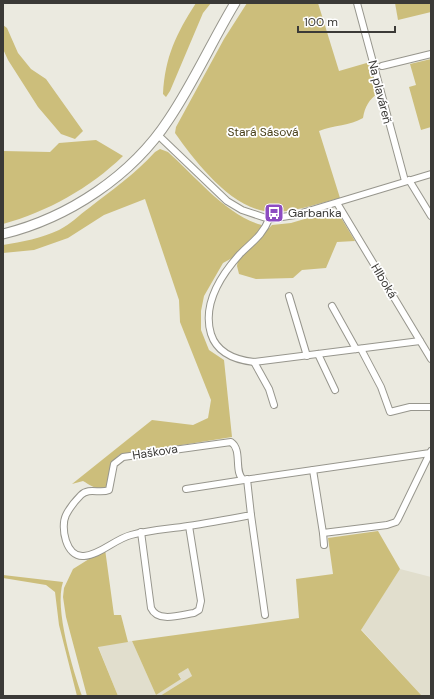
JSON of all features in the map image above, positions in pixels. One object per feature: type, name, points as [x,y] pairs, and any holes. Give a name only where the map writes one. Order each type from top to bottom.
[{"type":"street","points":[[3,234],[49,218],[83,200],[123,171],[158,135],[180,102],[235,3]]},
{"type":"street","name":"Na plaváreň","points":[[357,3],[407,180],[431,216]]},
{"type":"street","points":[[382,66],[431,54]]},
{"type":"street","points":[[158,135],[228,200],[242,210],[269,219],[295,215],[431,174]]},
{"type":"street","name":"Hlboká","points":[[337,203],[431,359]]},
{"type":"street","points":[[269,219],[261,235],[240,254],[228,269],[212,298],[209,308],[210,328],[216,344],[224,352],[233,358],[254,362],[420,341]]},
{"type":"street","points":[[289,296],[307,356]]},
{"type":"street","points":[[332,306],[381,387],[390,412],[410,407],[431,407]]},
{"type":"street","points":[[318,354],[336,390]]},
{"type":"street","points":[[254,362],[269,389],[274,405]]},
{"type":"street","name":"Haškova","points":[[252,515],[189,526],[141,532],[116,540],[89,555],[79,556],[72,551],[64,535],[64,521],[66,515],[81,495],[85,492],[110,490],[114,464],[123,457],[227,442],[234,444],[236,448],[240,476],[246,479],[252,515],[265,615]]},
{"type":"street","points":[[186,489],[430,452]]},
{"type":"street","points":[[323,533],[387,525],[396,522],[430,452]]},
{"type":"street","points":[[313,470],[324,544]]},
{"type":"street","points":[[141,532],[151,608],[153,613],[161,617],[188,614],[198,610],[201,601],[189,526]]},
{"type":"shaded area","points":[[400,569],[431,577],[431,696],[422,696],[361,629]]},
{"type":"shaded area","points":[[132,641],[156,695],[181,678],[178,674],[188,668],[192,676],[160,696],[118,696],[98,646]]},
{"type":"green space","points":[[196,3],[211,3],[203,13],[170,91],[166,97],[163,94],[169,57],[177,36]]},
{"type":"green space","name":"Stará Sásová","points":[[247,3],[318,3],[339,71],[370,62],[378,93],[368,104],[363,118],[353,123],[319,131],[340,198],[285,211],[262,211],[247,205],[218,185],[194,158],[175,133],[176,127],[224,39]]},
{"type":"green space","points":[[395,3],[431,3],[431,12],[398,20]]},
{"type":"green space","points":[[3,25],[7,28],[18,53],[31,69],[46,79],[83,131],[75,139],[61,134],[38,107],[8,60],[3,49]]},
{"type":"green space","points":[[431,59],[431,127],[421,130],[409,87],[416,85],[410,64]]},
{"type":"green space","points":[[96,140],[123,156],[97,178],[67,198],[36,213],[3,224],[3,151],[50,152],[59,143]]},
{"type":"green space","points":[[160,149],[168,152],[212,194],[236,213],[262,225],[261,230],[234,257],[223,263],[204,296],[201,311],[201,330],[209,350],[224,360],[232,437],[119,455],[111,465],[108,486],[98,488],[83,481],[72,484],[152,420],[193,425],[208,418],[211,400],[180,322],[179,300],[145,199],[104,215],[68,238],[34,250],[3,253],[3,245],[25,241],[63,228],[123,182]]},
{"type":"green space","points":[[335,210],[355,241],[337,242],[326,268],[302,270],[293,278],[256,279],[239,274],[237,266],[238,260],[272,225],[291,223]]},
{"type":"green space","points":[[378,531],[400,569],[361,630],[422,696],[160,696],[192,676],[188,668],[178,674],[181,679],[156,695],[132,641],[299,618],[296,579],[333,574],[328,538]]},
{"type":"green space","points":[[105,549],[114,615],[121,615],[128,642],[98,647],[118,696],[87,696],[66,617],[63,597],[64,588],[73,569]]},
{"type":"green space","points":[[3,575],[63,582],[61,607],[63,623],[74,671],[82,696],[77,696],[59,625],[55,592],[46,585],[3,578]]},
{"type":"place","name":"Garbanka","points":[[274,213]]}]
